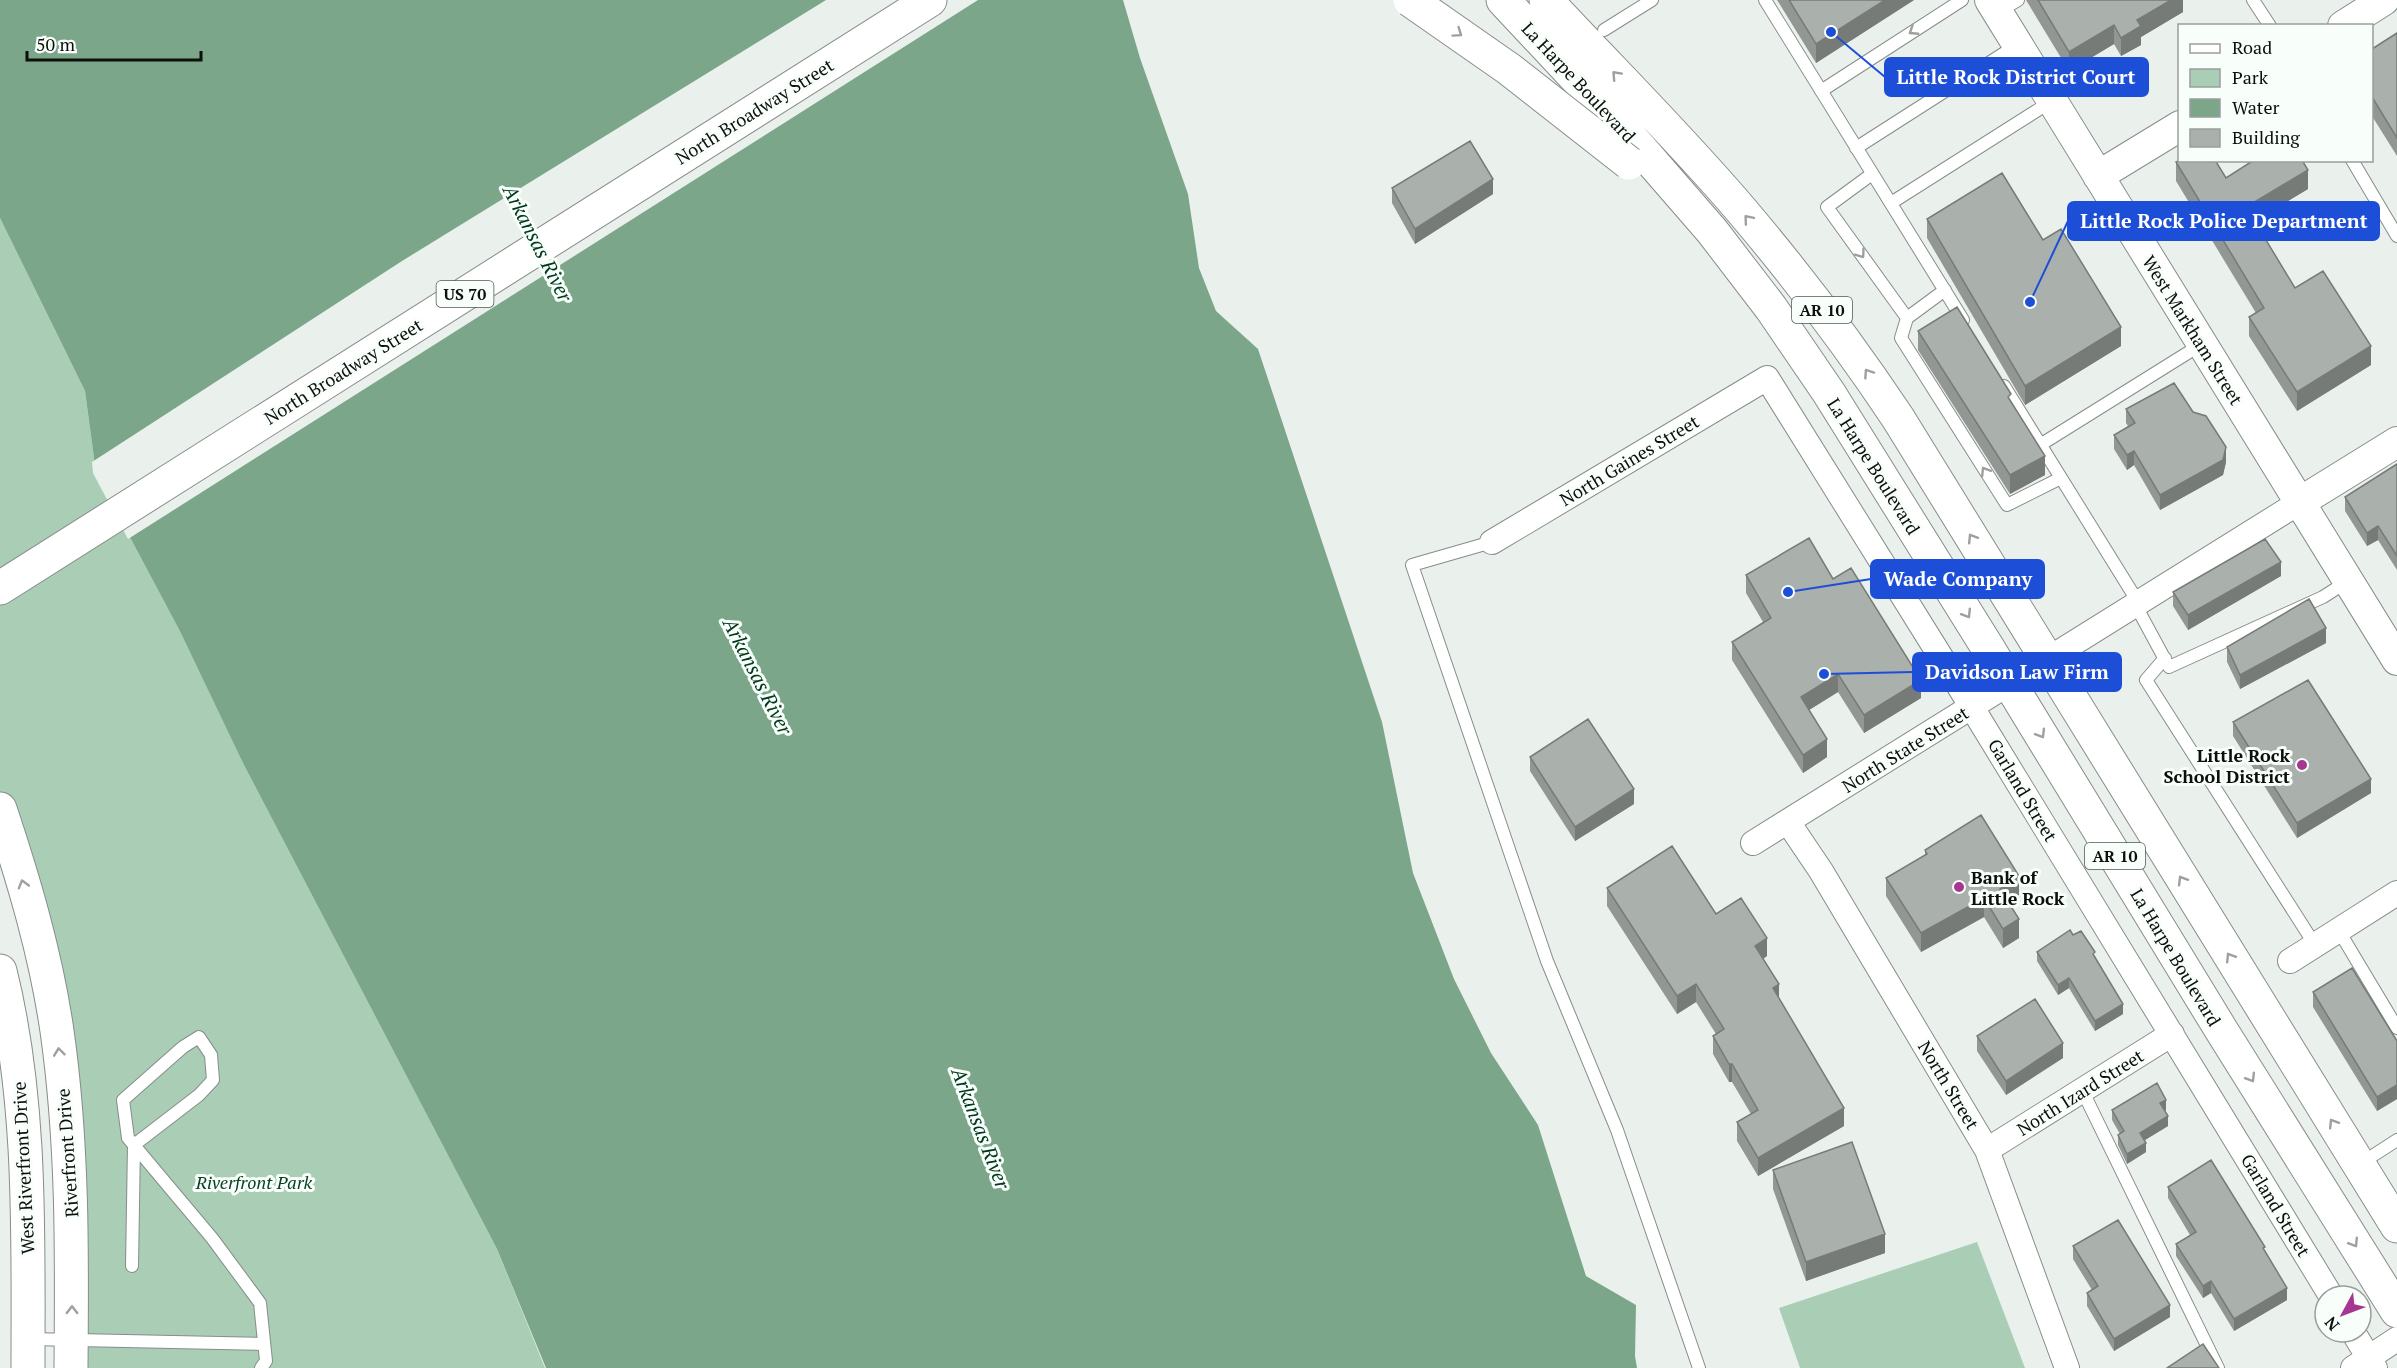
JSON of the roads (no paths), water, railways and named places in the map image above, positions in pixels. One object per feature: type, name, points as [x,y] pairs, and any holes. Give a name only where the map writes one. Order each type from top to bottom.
[{"type":"main road","name":"North Broadway Street","points":[[0,588],[930,0]]},
{"type":"main road","points":[[1410,0],[1509,69],[1629,163],[1682,223],[1762,327],[1858,440]]},
{"type":"main road","name":"La Harpe Boulevard","points":[[1503,0],[1620,125],[1712,231],[1771,308],[1858,440],[2397,1311]]},
{"type":"main road","name":"La Harpe Boulevard","points":[[1546,0],[1740,208],[1824,313],[1899,418],[2397,1226]]},
{"type":"main road","name":"Riverfront Drive","points":[[0,810],[39,940],[57,1029],[65,1099],[72,1223],[71,1355]]},
{"type":"main road","name":"West Riverfront Drive","points":[[0,970],[15,1050],[23,1122],[27,1185],[28,1354]]},
{"type":"street","points":[[2346,24],[2384,0]]},
{"type":"street","name":"West Markham Street","points":[[2002,4],[2017,45],[2348,581],[2395,652]]},
{"type":"street","points":[[2098,176],[2178,127]]},
{"type":"street","name":"North Gaines Street","points":[[1492,542],[1767,378]]},
{"type":"street","name":"Garland Street","points":[[1767,378],[1972,708],[2324,1284]]},
{"type":"street","points":[[2300,502],[2397,442]]},
{"type":"street","name":"North State Street","points":[[1753,843],[2300,502]]},
{"type":"street","name":"North Street","points":[[1788,822],[1821,871],[1987,1150],[2067,1368]]},
{"type":"street","points":[[2290,961],[2397,893]]},
{"type":"street","name":"North Izard Street","points":[[1987,1150],[2083,1092],[2172,1034]]},
{"type":"street","points":[[2358,1344],[2366,1365],[2397,1339]]},
{"type":"lane","points":[[1604,30],[1652,0]]},
{"type":"lane","points":[[1765,0],[1968,329]]},
{"type":"lane","points":[[1821,91],[1962,0]]},
{"type":"lane","points":[[2253,0],[2269,24]]},
{"type":"lane","points":[[1856,148],[2017,45]]},
{"type":"lane","points":[[1891,203],[2052,101]]},
{"type":"lane","points":[[2353,162],[2397,236]]},
{"type":"lane","points":[[1872,174],[1827,207],[1906,318]]},
{"type":"lane","points":[[1945,290],[1906,318],[1901,338],[2007,505],[2061,478]]},
{"type":"lane","points":[[2040,445],[2202,344]]},
{"type":"lane","points":[[1998,377],[2137,603],[2169,667],[2323,597],[2348,581]]},
{"type":"lane","points":[[1492,542],[1412,565],[1547,961],[1617,1130],[1699,1368]]},
{"type":"lane","points":[[2165,658],[2146,680],[2315,945]]},
{"type":"lane","points":[[2339,931],[2397,1028]]},
{"type":"lane","points":[[134,1145],[199,1095],[213,1080],[211,1055],[199,1037],[183,1047],[123,1100],[128,1138],[212,1238],[260,1303],[266,1361],[261,1368]]},
{"type":"lane","points":[[2083,1092],[2218,1368]]},
{"type":"lane","points":[[2359,1164],[2397,1140]]},
{"type":"lane","points":[[132,1266],[134,1145]]},
{"type":"lane","points":[[28,1354],[71,1355],[264,1344]]},
{"type":"water","name":"Arkansas River","points":[[0,0],[1123,0],[1140,58],[1188,194],[1199,268],[1216,311],[1258,349],[1382,722],[1413,873],[1454,979],[1491,1053],[1538,1125],[1586,1276],[1636,1305],[1635,1356],[1637,1368],[546,1368],[497,1249],[245,767],[180,631],[96,473],[85,391],[0,218]]},
{"type":"place","name":"Little Rock District Court","points":[[1831,32]]},
{"type":"place","name":"Little Rock Police Department","points":[[2030,302]]},
{"type":"place","name":"Wade Company","points":[[1788,592]]},
{"type":"place","name":"Davidson Law Firm","points":[[1824,674]]},
{"type":"place","name":"Little Rock School District","points":[[2302,765]]},
{"type":"place","name":"Bank of Little Rock","points":[[1959,887]]},
{"type":"park label","name":"Riverfront Park","points":[[254,1182]]}]
